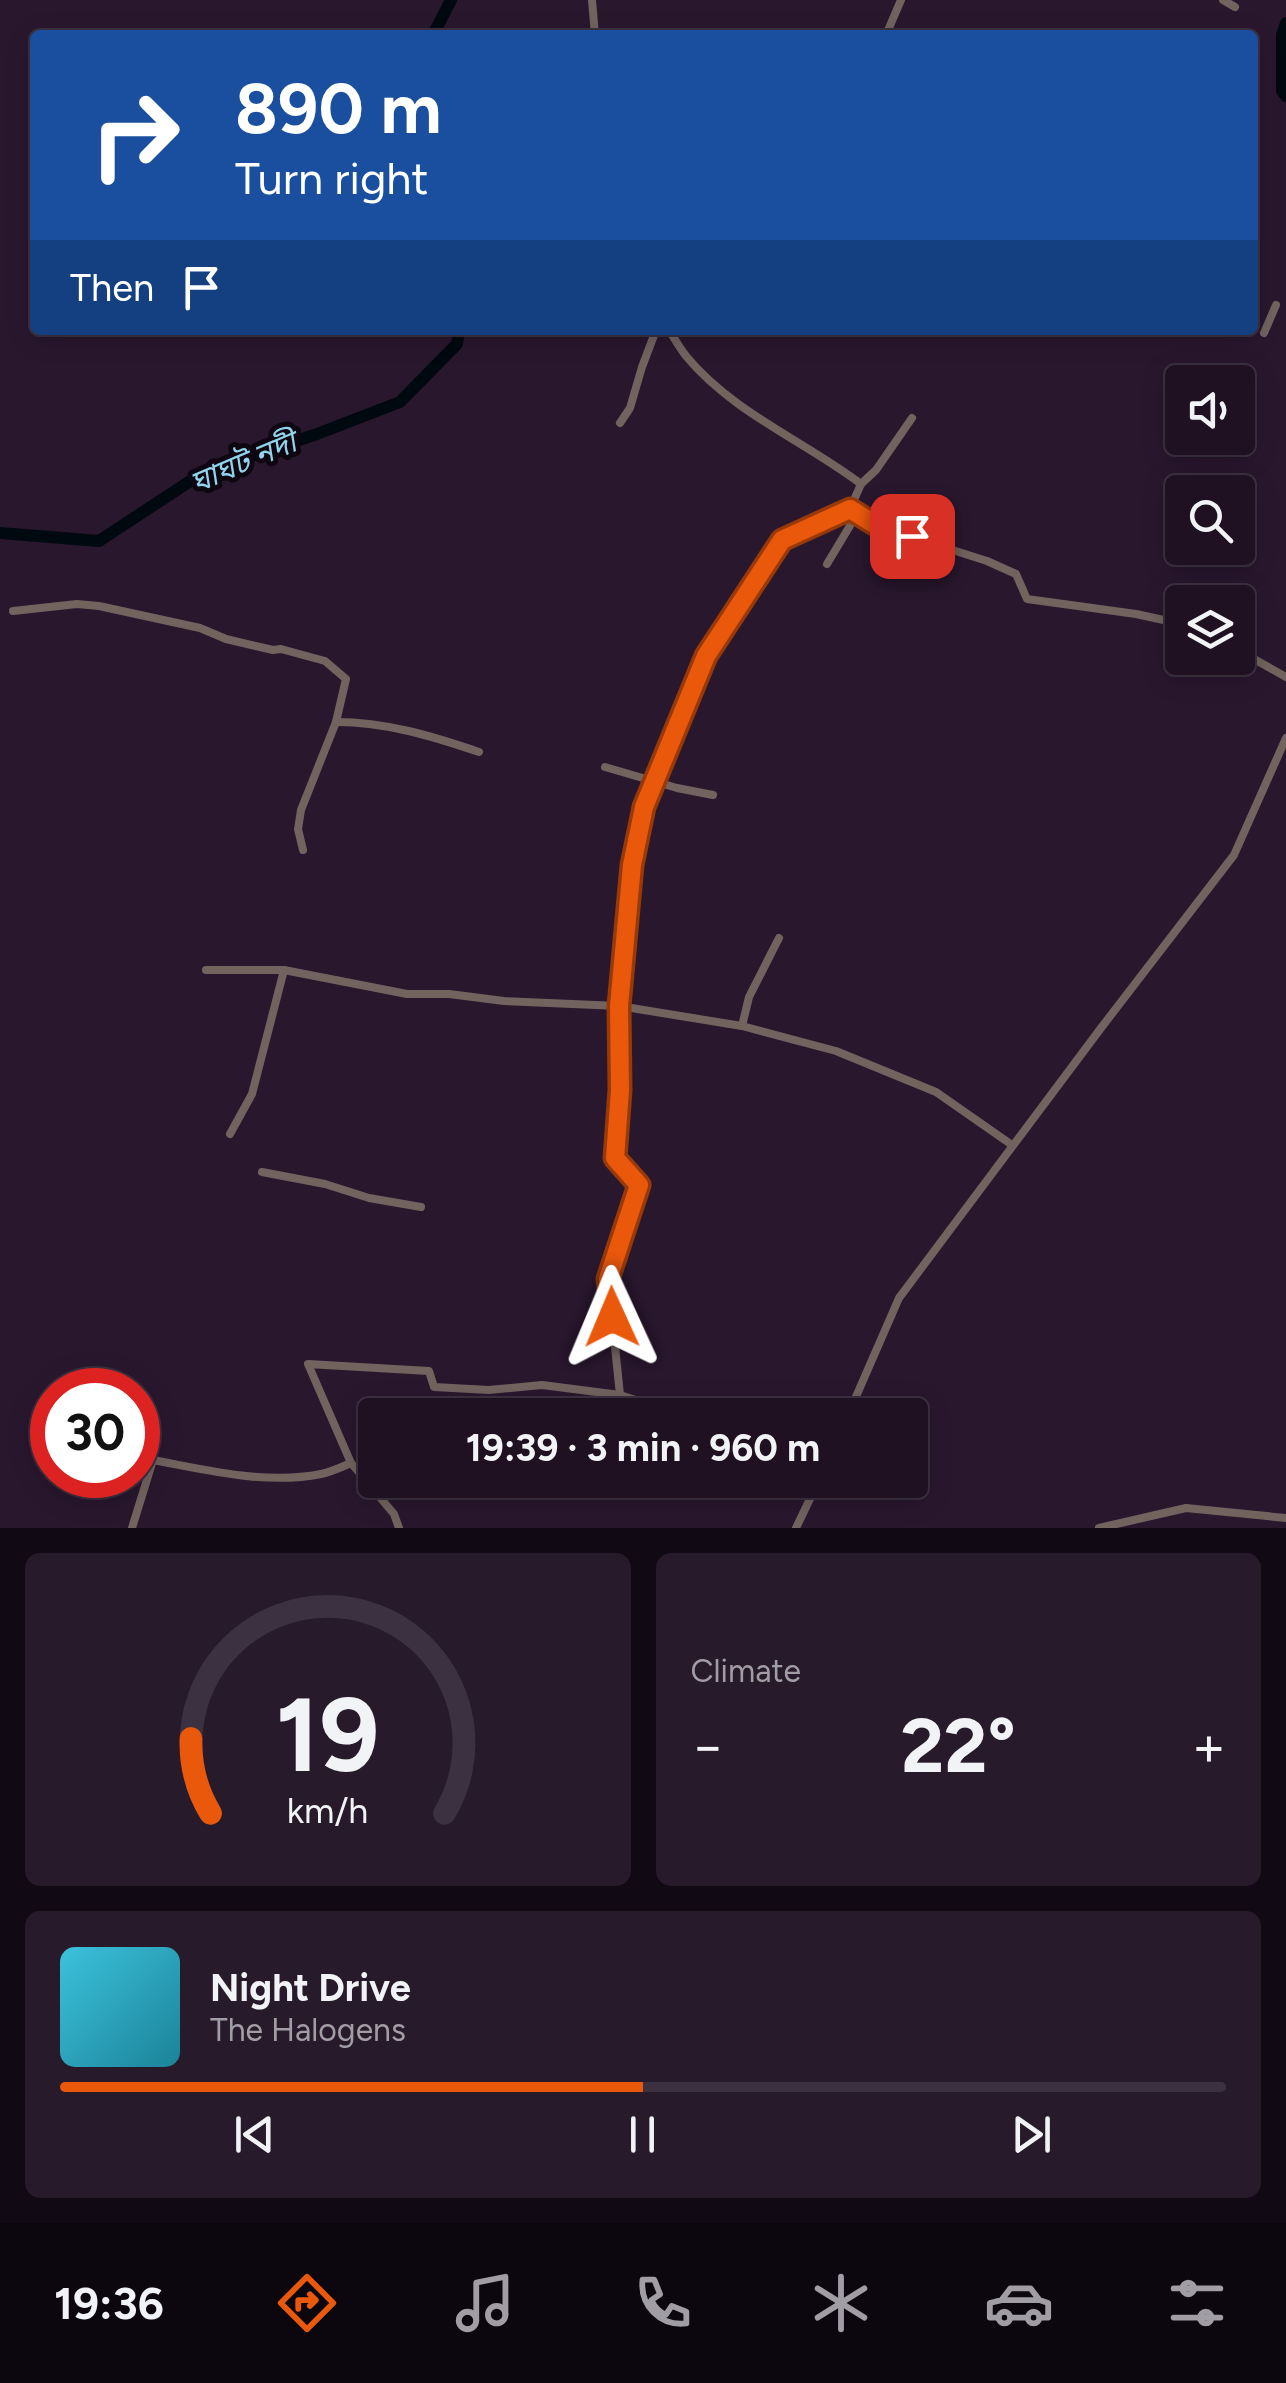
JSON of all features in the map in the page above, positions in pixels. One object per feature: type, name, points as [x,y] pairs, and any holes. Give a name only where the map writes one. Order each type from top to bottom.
[{"type":"street","points":[[592,0],[595,30]]},
{"type":"street","points":[[888,30],[901,0]]},
{"type":"street","points":[[1223,0],[1236,7]]},
{"type":"street","points":[[1264,333],[1276,306]]},
{"type":"street","points":[[620,423],[630,408],[654,335]]},
{"type":"street","points":[[672,335],[687,357],[720,388],[860,484]]},
{"type":"street","points":[[827,564],[854,511],[860,484],[876,470],[912,418]]},
{"type":"street","points":[[854,511],[874,524],[987,560],[1016,574],[1027,598],[1165,620]]},
{"type":"street","points":[[620,1394],[608,1279],[639,1185],[615,1158],[620,1090],[619,1006],[632,865],[644,807],[706,656],[782,540],[854,511]]},
{"type":"street","points":[[12,610],[100,606],[200,628],[273,650],[281,648],[325,662],[346,679],[336,722],[301,810],[298,829],[303,850]]},
{"type":"street","points":[[1255,660],[1286,677]]},
{"type":"street","points":[[336,722],[418,732],[479,752]]},
{"type":"street","points":[[855,1398],[899,1298],[1234,855],[1286,738]]},
{"type":"street","points":[[605,767],[712,795]]},
{"type":"street","points":[[742,1026],[749,997],[779,938]]},
{"type":"street","points":[[206,970],[284,970],[407,994],[619,1006],[742,1026],[836,1051],[936,1092],[1012,1145]]},
{"type":"street","points":[[230,1134],[252,1094],[284,970]]},
{"type":"street","points":[[262,1172],[420,1207]]},
{"type":"street","points":[[398,1528],[394,1514],[351,1463],[308,1364],[428,1371],[434,1388],[490,1390],[542,1385],[632,1398]]},
{"type":"street","points":[[132,1528],[153,1460],[282,1478],[323,1474],[351,1463]]},
{"type":"street","points":[[796,1528],[811,1498]]},
{"type":"street","points":[[1098,1528],[1186,1508],[1286,1518]]},
{"type":"waterway","name":"ঘাঘট নদী","points":[[436,30],[451,0]]},
{"type":"waterway","name":"ঘাঘট নদী","points":[[1286,23],[1282,35],[1282,91],[1286,96]]},
{"type":"waterway","name":"ঘাঘট নদী","points":[[0,533],[99,541],[204,472],[400,402],[457,344],[458,335]]},
{"type":"route","points":[[612,1317],[608,1279],[639,1185],[615,1158],[620,1090],[619,1006],[632,865],[644,807],[706,656],[782,540],[850,509],[874,524],[912,536]]}]
